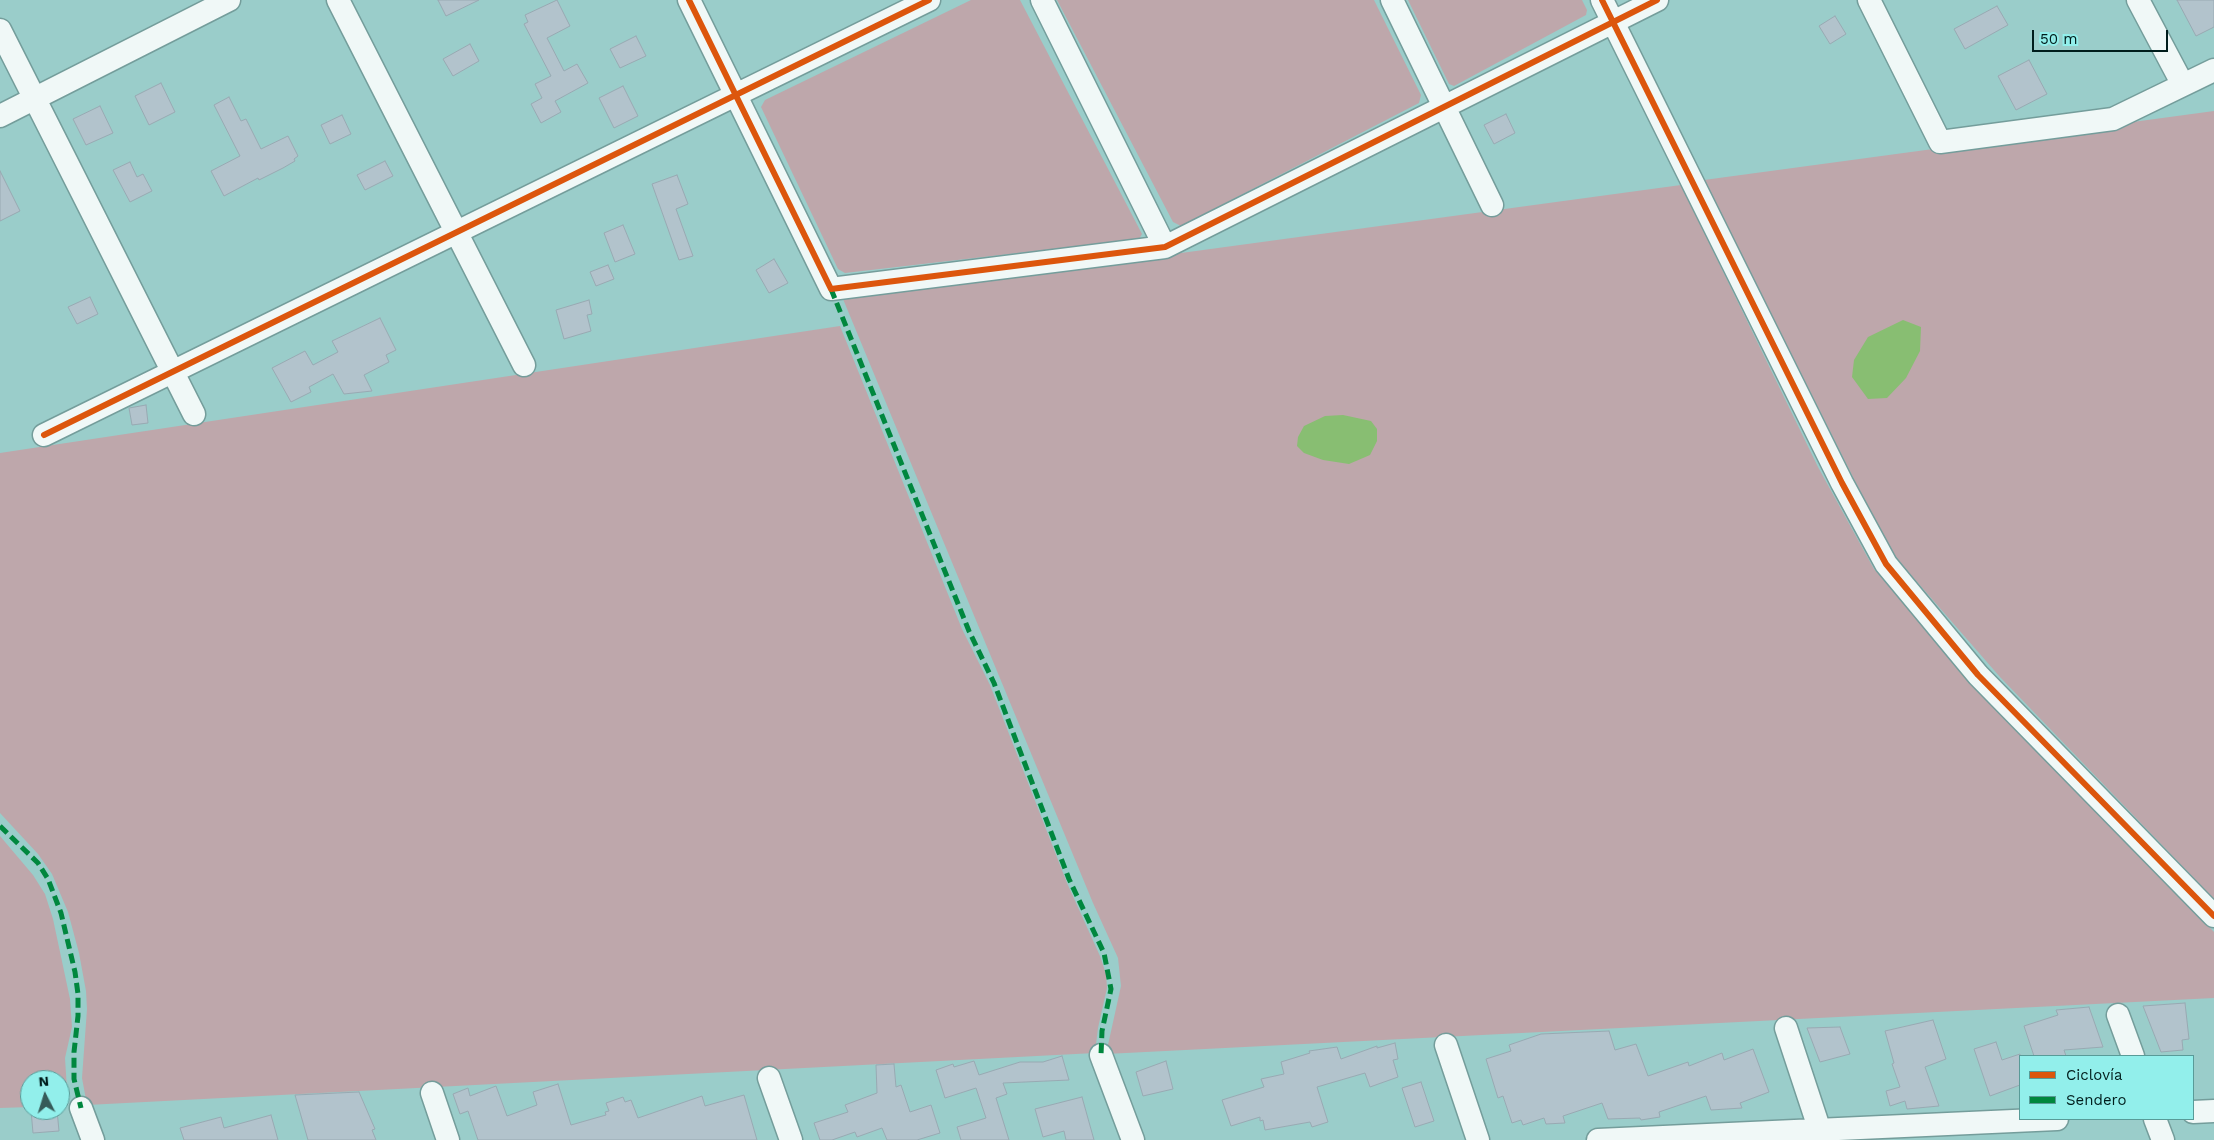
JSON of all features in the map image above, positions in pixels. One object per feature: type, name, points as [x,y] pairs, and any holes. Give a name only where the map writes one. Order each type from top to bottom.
[{"type":"street","points":[[0,116],[229,0]]},
{"type":"street","points":[[338,0],[524,365]]},
{"type":"street","points":[[689,0],[831,289],[1166,248],[1657,0]]},
{"type":"street","points":[[44,435],[929,0]]},
{"type":"street","points":[[1042,0],[1166,248]]},
{"type":"street","points":[[1392,0],[1492,205]]},
{"type":"street","points":[[1602,0],[1842,483],[1886,564],[1978,675],[2214,916]]},
{"type":"street","points":[[1868,0],[1940,142],[2113,119],[2214,70]]},
{"type":"street","points":[[2138,0],[2183,85]]},
{"type":"street","points":[[0,30],[194,414]]},
{"type":"street","points":[[2118,1015],[2133,1055]]},
{"type":"street","points":[[1786,1028],[1822,1135]]},
{"type":"street","points":[[1446,1045],[1478,1140]]},
{"type":"street","points":[[1101,1055],[1133,1140]]},
{"type":"street","points":[[769,1078],[791,1140]]},
{"type":"street","points":[[432,1093],[448,1140]]},
{"type":"street","points":[[81,1108],[93,1140]]},
{"type":"street","points":[[2194,1112],[2214,1111]]},
{"type":"street","points":[[1598,1140],[1822,1135],[2042,1120]]},
{"type":"street","points":[[2155,1120],[2163,1140]]},
{"type":"shaded area","points":[[971,0],[1020,0],[1142,234],[1139,239],[845,273],[838,269],[761,107],[765,100]]},
{"type":"shaded area","points":[[1057,0],[1374,0],[1421,95],[1419,103],[1181,226],[1173,222]]},
{"type":"shaded area","points":[[1408,0],[1582,0],[1587,10],[1586,15],[1454,86],[1449,84]]},
{"type":"shaded area","points":[[2214,111],[2214,899],[2000,677],[1897,559],[1868,507],[1704,180]]},
{"type":"shaded area","points":[[1681,185],[1818,467],[1874,569],[2214,932],[2214,998],[1106,1054],[1121,986],[1118,958],[1093,903],[843,299]]},
{"type":"shaded area","points":[[1903,320],[1921,327],[1920,351],[1906,378],[1887,398],[1868,399],[1852,377],[1854,360],[1868,337]]},
{"type":"shaded area","points":[[840,326],[962,629],[990,685],[1067,883],[1100,956],[1106,974],[1107,988],[1098,1028],[1095,1053],[87,1105],[82,1078],[87,1009],[86,991],[79,953],[68,912],[52,874],[38,854],[0,813],[0,453]]},
{"type":"shaded area","points":[[1343,415],[1371,421],[1377,429],[1377,441],[1370,455],[1349,464],[1323,460],[1304,453],[1297,446],[1298,437],[1304,426],[1325,416]]},
{"type":"shaded area","points":[[0,836],[33,875],[45,894],[53,919],[70,999],[72,1027],[65,1058],[66,1070],[20,1070],[20,1107],[0,1108]]},
{"type":"building","points":[[438,0],[479,0],[446,16]]},
{"type":"building","points":[[557,0],[570,26],[547,38],[564,71],[577,64],[588,83],[555,101],[561,112],[541,123],[531,104],[542,98],[535,84],[551,76],[524,24],[528,22],[525,15]]},
{"type":"building","points":[[2177,0],[2214,0],[2214,27],[2196,36]]},
{"type":"building","points":[[1997,6],[2008,25],[1965,49],[1954,29]]},
{"type":"building","points":[[1835,16],[1846,34],[1830,44],[1819,26]]},
{"type":"building","points":[[636,36],[646,56],[620,68],[610,49]]},
{"type":"building","points":[[470,44],[479,61],[453,76],[443,59]]},
{"type":"building","points":[[2029,60],[2047,94],[2016,110],[1998,76]]},
{"type":"building","points":[[161,83],[175,112],[149,125],[135,96]]},
{"type":"building","points":[[623,86],[638,116],[614,128],[599,98]]},
{"type":"building","points":[[229,97],[241,121],[246,119],[261,149],[288,136],[298,156],[294,159],[295,161],[283,168],[259,180],[258,178],[224,196],[211,171],[240,156],[214,105]]},
{"type":"building","points":[[100,106],[113,133],[86,145],[73,119]]},
{"type":"building","points":[[1506,114],[1515,133],[1494,144],[1484,125]]},
{"type":"building","points":[[342,115],[351,134],[330,144],[321,125]]},
{"type":"building","points":[[385,161],[393,176],[365,190],[357,175]]},
{"type":"building","points":[[130,162],[137,177],[143,174],[152,191],[130,202],[113,170]]},
{"type":"building","points":[[0,171],[20,211],[0,221]]},
{"type":"building","points":[[677,175],[688,204],[676,209],[693,256],[679,260],[652,184]]},
{"type":"building","points":[[623,225],[635,254],[615,262],[604,233]]},
{"type":"building","points":[[774,259],[788,283],[769,293],[756,270]]},
{"type":"building","points":[[608,265],[614,279],[596,286],[590,272]]},
{"type":"building","points":[[90,297],[98,314],[77,324],[68,307]]},
{"type":"building","points":[[589,300],[592,314],[587,315],[591,331],[564,339],[556,310]]},
{"type":"building","points":[[380,318],[396,350],[386,355],[389,362],[364,375],[372,391],[344,394],[333,374],[309,387],[311,392],[291,402],[272,368],[305,351],[313,365],[338,352],[332,341]]},
{"type":"building","points":[[146,405],[148,423],[132,425],[129,408]]},
{"type":"building","points":[[2185,1003],[2189,1039],[2182,1040],[2183,1050],[2161,1052],[2143,1006]]},
{"type":"building","points":[[2089,1007],[2103,1047],[2064,1050],[2066,1055],[2034,1055],[2024,1026],[2058,1015],[2056,1010]]},
{"type":"building","points":[[1933,1020],[1946,1059],[1925,1067],[1939,1106],[1907,1109],[1905,1101],[1890,1106],[1886,1091],[1900,1087],[1892,1064],[1894,1063],[1885,1031]]},
{"type":"building","points":[[1840,1027],[1850,1054],[1820,1062],[1807,1028]]},
{"type":"building","points":[[1609,1031],[1615,1050],[1636,1044],[1648,1076],[1688,1062],[1689,1066],[1722,1053],[1724,1060],[1753,1049],[1769,1092],[1740,1103],[1742,1108],[1711,1110],[1706,1096],[1659,1112],[1660,1117],[1641,1120],[1640,1118],[1608,1119],[1602,1103],[1563,1116],[1565,1123],[1546,1124],[1544,1118],[1523,1125],[1521,1120],[1512,1123],[1503,1096],[1498,1098],[1486,1059],[1511,1051],[1509,1045],[1541,1034]]},
{"type":"building","points":[[1996,1042],[2002,1060],[2020,1054],[2019,1085],[1990,1096],[1974,1049]]},
{"type":"building","points":[[1395,1043],[1398,1059],[1393,1060],[1398,1077],[1370,1087],[1365,1073],[1317,1087],[1328,1122],[1312,1127],[1310,1122],[1265,1130],[1263,1120],[1260,1121],[1260,1117],[1231,1126],[1222,1100],[1264,1087],[1261,1079],[1284,1074],[1281,1062],[1310,1053],[1309,1051],[1337,1047],[1341,1059],[1377,1046],[1377,1048]]},
{"type":"building","points":[[1062,1056],[1069,1080],[1003,1083],[1007,1094],[996,1098],[1009,1140],[961,1140],[957,1127],[986,1118],[976,1088],[945,1098],[936,1070],[953,1064],[954,1067],[974,1061],[979,1075],[1020,1062],[1043,1062]]},
{"type":"building","points":[[1166,1061],[1173,1089],[1143,1096],[1136,1072]]},
{"type":"building","points":[[894,1064],[896,1087],[901,1085],[910,1112],[931,1105],[940,1133],[917,1140],[887,1140],[882,1128],[857,1137],[855,1132],[832,1140],[820,1140],[814,1123],[848,1112],[845,1105],[877,1093],[876,1065]]},
{"type":"building","points":[[1421,1082],[1434,1121],[1415,1127],[1402,1088]]},
{"type":"building","points":[[558,1084],[571,1125],[606,1115],[605,1112],[609,1111],[606,1103],[623,1097],[625,1102],[631,1100],[638,1118],[702,1096],[705,1106],[744,1095],[757,1140],[478,1140],[468,1111],[460,1114],[453,1094],[468,1088],[470,1096],[496,1086],[507,1116],[537,1105],[533,1092]]},
{"type":"building","points":[[359,1092],[375,1129],[372,1130],[376,1140],[308,1140],[295,1095]]},
{"type":"building","points":[[1082,1097],[1094,1140],[1066,1140],[1064,1131],[1043,1137],[1035,1109]]},
{"type":"building","points":[[271,1115],[278,1140],[184,1140],[180,1128],[221,1117],[224,1128]]},
{"type":"building","points":[[32,1120],[58,1120],[59,1131],[33,1133]]},
{"type":"marked path","points":[[831,289],[969,631],[994,683],[1069,879],[1104,953],[1111,989],[1102,1031],[1101,1055]]},
{"type":"marked path","points":[[0,826],[38,863],[48,879],[61,913],[75,972],[78,994],[74,1079],[81,1108]]},
{"type":"cycle path","points":[[689,0],[831,289],[1165,247],[1657,0]]},
{"type":"cycle path","points":[[44,435],[929,0]]},
{"type":"cycle path","points":[[1602,0],[1842,483],[1886,564],[1978,675],[2214,916]]}]
